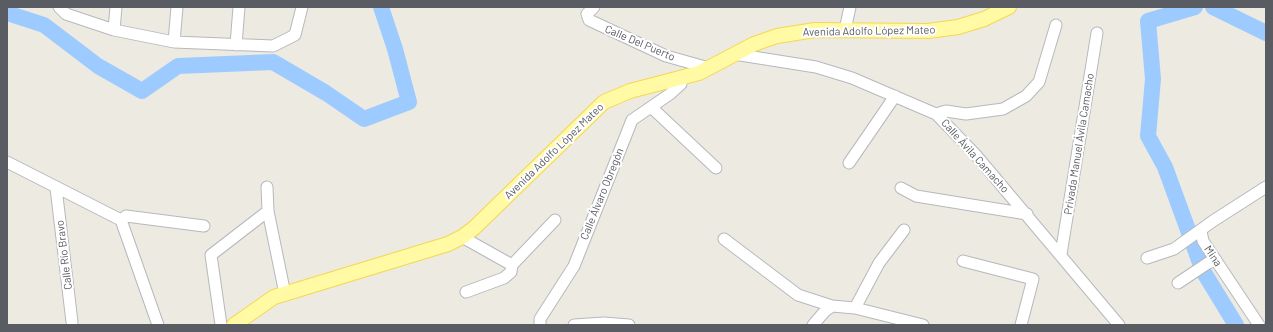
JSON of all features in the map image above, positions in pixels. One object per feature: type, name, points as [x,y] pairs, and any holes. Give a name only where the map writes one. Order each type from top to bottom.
[{"type":"main road","name":"Avenida Adolfo López Mateo","points":[[234,325],[274,297],[448,244],[462,237],[474,228],[604,102],[630,91],[699,73],[734,54],[777,36],[815,30],[928,31],[958,27],[984,19],[1009,7]]},
{"type":"street","points":[[59,7],[66,14],[114,30],[174,42],[273,46],[295,35],[302,7]]},
{"type":"street","points":[[114,30],[116,7]]},
{"type":"street","points":[[174,42],[177,7]]},
{"type":"street","points":[[236,45],[239,7]]},
{"type":"street","name":"Calle Del Puerto","points":[[594,7],[587,14],[589,20],[666,56],[710,68]]},
{"type":"street","points":[[845,30],[850,7]]},
{"type":"street","points":[[941,112],[951,107],[966,108],[993,106],[1003,109],[1026,96],[1039,82],[1056,25]]},
{"type":"street","name":"Privada Manuel Ávila Camacho","points":[[1061,254],[1097,33]]},
{"type":"street","name":"Calle Ávila Camacho","points":[[734,54],[816,67],[852,78],[895,96],[941,112],[1119,325]]},
{"type":"street","name":"Calle Álvaro Obregón","points":[[540,325],[540,319],[574,266],[632,120],[681,84],[680,78]]},
{"type":"street","points":[[849,163],[895,96]]},
{"type":"street","points":[[651,107],[716,168]]},
{"type":"street","points":[[7,162],[121,220],[158,325]]},
{"type":"street","points":[[267,187],[268,211],[285,294]]},
{"type":"street","name":"Calle Río Bravo","points":[[56,188],[72,322]]},
{"type":"street","points":[[901,188],[916,196],[1027,214]]},
{"type":"street","name":"Mina","points":[[1259,325],[1212,262],[1203,241],[1194,235],[1213,221],[1265,190]]},
{"type":"street","points":[[221,325],[211,255],[268,211]]},
{"type":"street","points":[[121,220],[126,216],[204,226]]},
{"type":"street","points":[[466,292],[504,278],[511,272],[512,265],[555,220]]},
{"type":"street","points":[[855,308],[879,263],[904,230]]},
{"type":"street","points":[[1148,258],[1174,248],[1194,235]]},
{"type":"street","points":[[462,237],[512,265]]},
{"type":"street","points":[[724,239],[798,295],[832,306],[855,308],[923,325]]},
{"type":"street","points":[[963,261],[1033,279],[1021,325]]},
{"type":"street","points":[[1178,283],[1212,262]]},
{"type":"street","points":[[813,325],[825,311],[832,306]]},
{"type":"street","points":[[574,325],[604,323],[629,325]]},
{"type":"waterway","points":[[7,13],[44,25],[98,66],[142,91],[178,66],[273,62],[326,93],[364,119],[409,102],[395,49],[381,7]]},
{"type":"waterway","points":[[1195,7],[1148,21],[1153,79],[1148,136],[1165,167],[1203,271],[1236,325]]},
{"type":"waterway","points":[[1213,7],[1266,33]]}]
